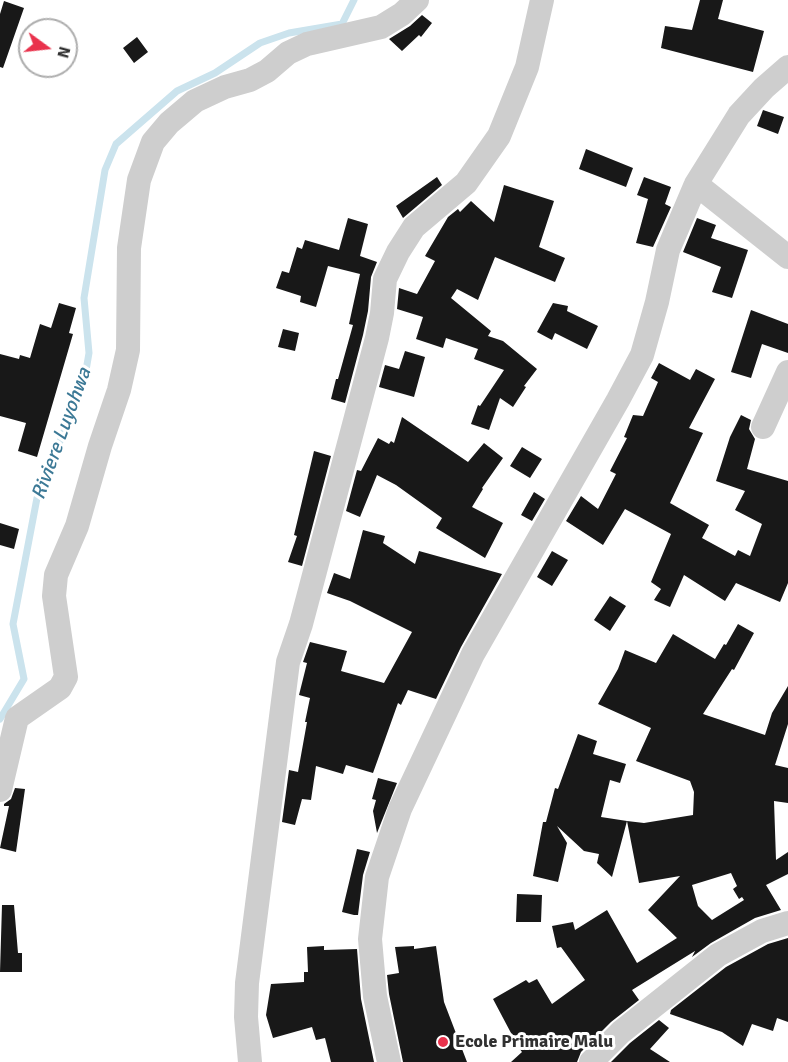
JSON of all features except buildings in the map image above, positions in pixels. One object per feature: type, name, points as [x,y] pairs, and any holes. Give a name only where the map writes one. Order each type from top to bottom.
[{"type":"street","points":[[0,790],[17,718],[60,688],[66,677],[54,596],[56,575],[77,526],[126,360],[129,248],[139,180],[153,142],[169,123],[195,101],[225,87],[250,80],[267,71],[288,53],[307,44],[381,27],[402,14],[417,0]]},
{"type":"street","points":[[250,1062],[246,1017],[248,983],[288,662],[302,624],[377,338],[385,279],[414,227],[466,183],[499,136],[527,67],[542,0]]},
{"type":"street","points":[[389,1062],[375,996],[370,939],[377,877],[400,809],[473,654],[642,355],[657,302],[668,250],[696,184],[739,115],[788,67]]},
{"type":"street","points":[[696,184],[788,256]]},
{"type":"street","points":[[763,428],[788,372]]},
{"type":"street","points":[[591,1062],[621,1032],[718,955],[762,931],[788,923]]},
{"type":"waterway","name":"Riviere Luyohwa","points":[[0,719],[24,679],[13,624],[37,498],[84,382],[89,353],[84,298],[105,170],[116,144],[177,91],[215,73],[260,43],[289,33],[342,24],[354,0]]},
{"type":"place","name":"Ecole Primaire Malu","points":[[443,1042]]}]
